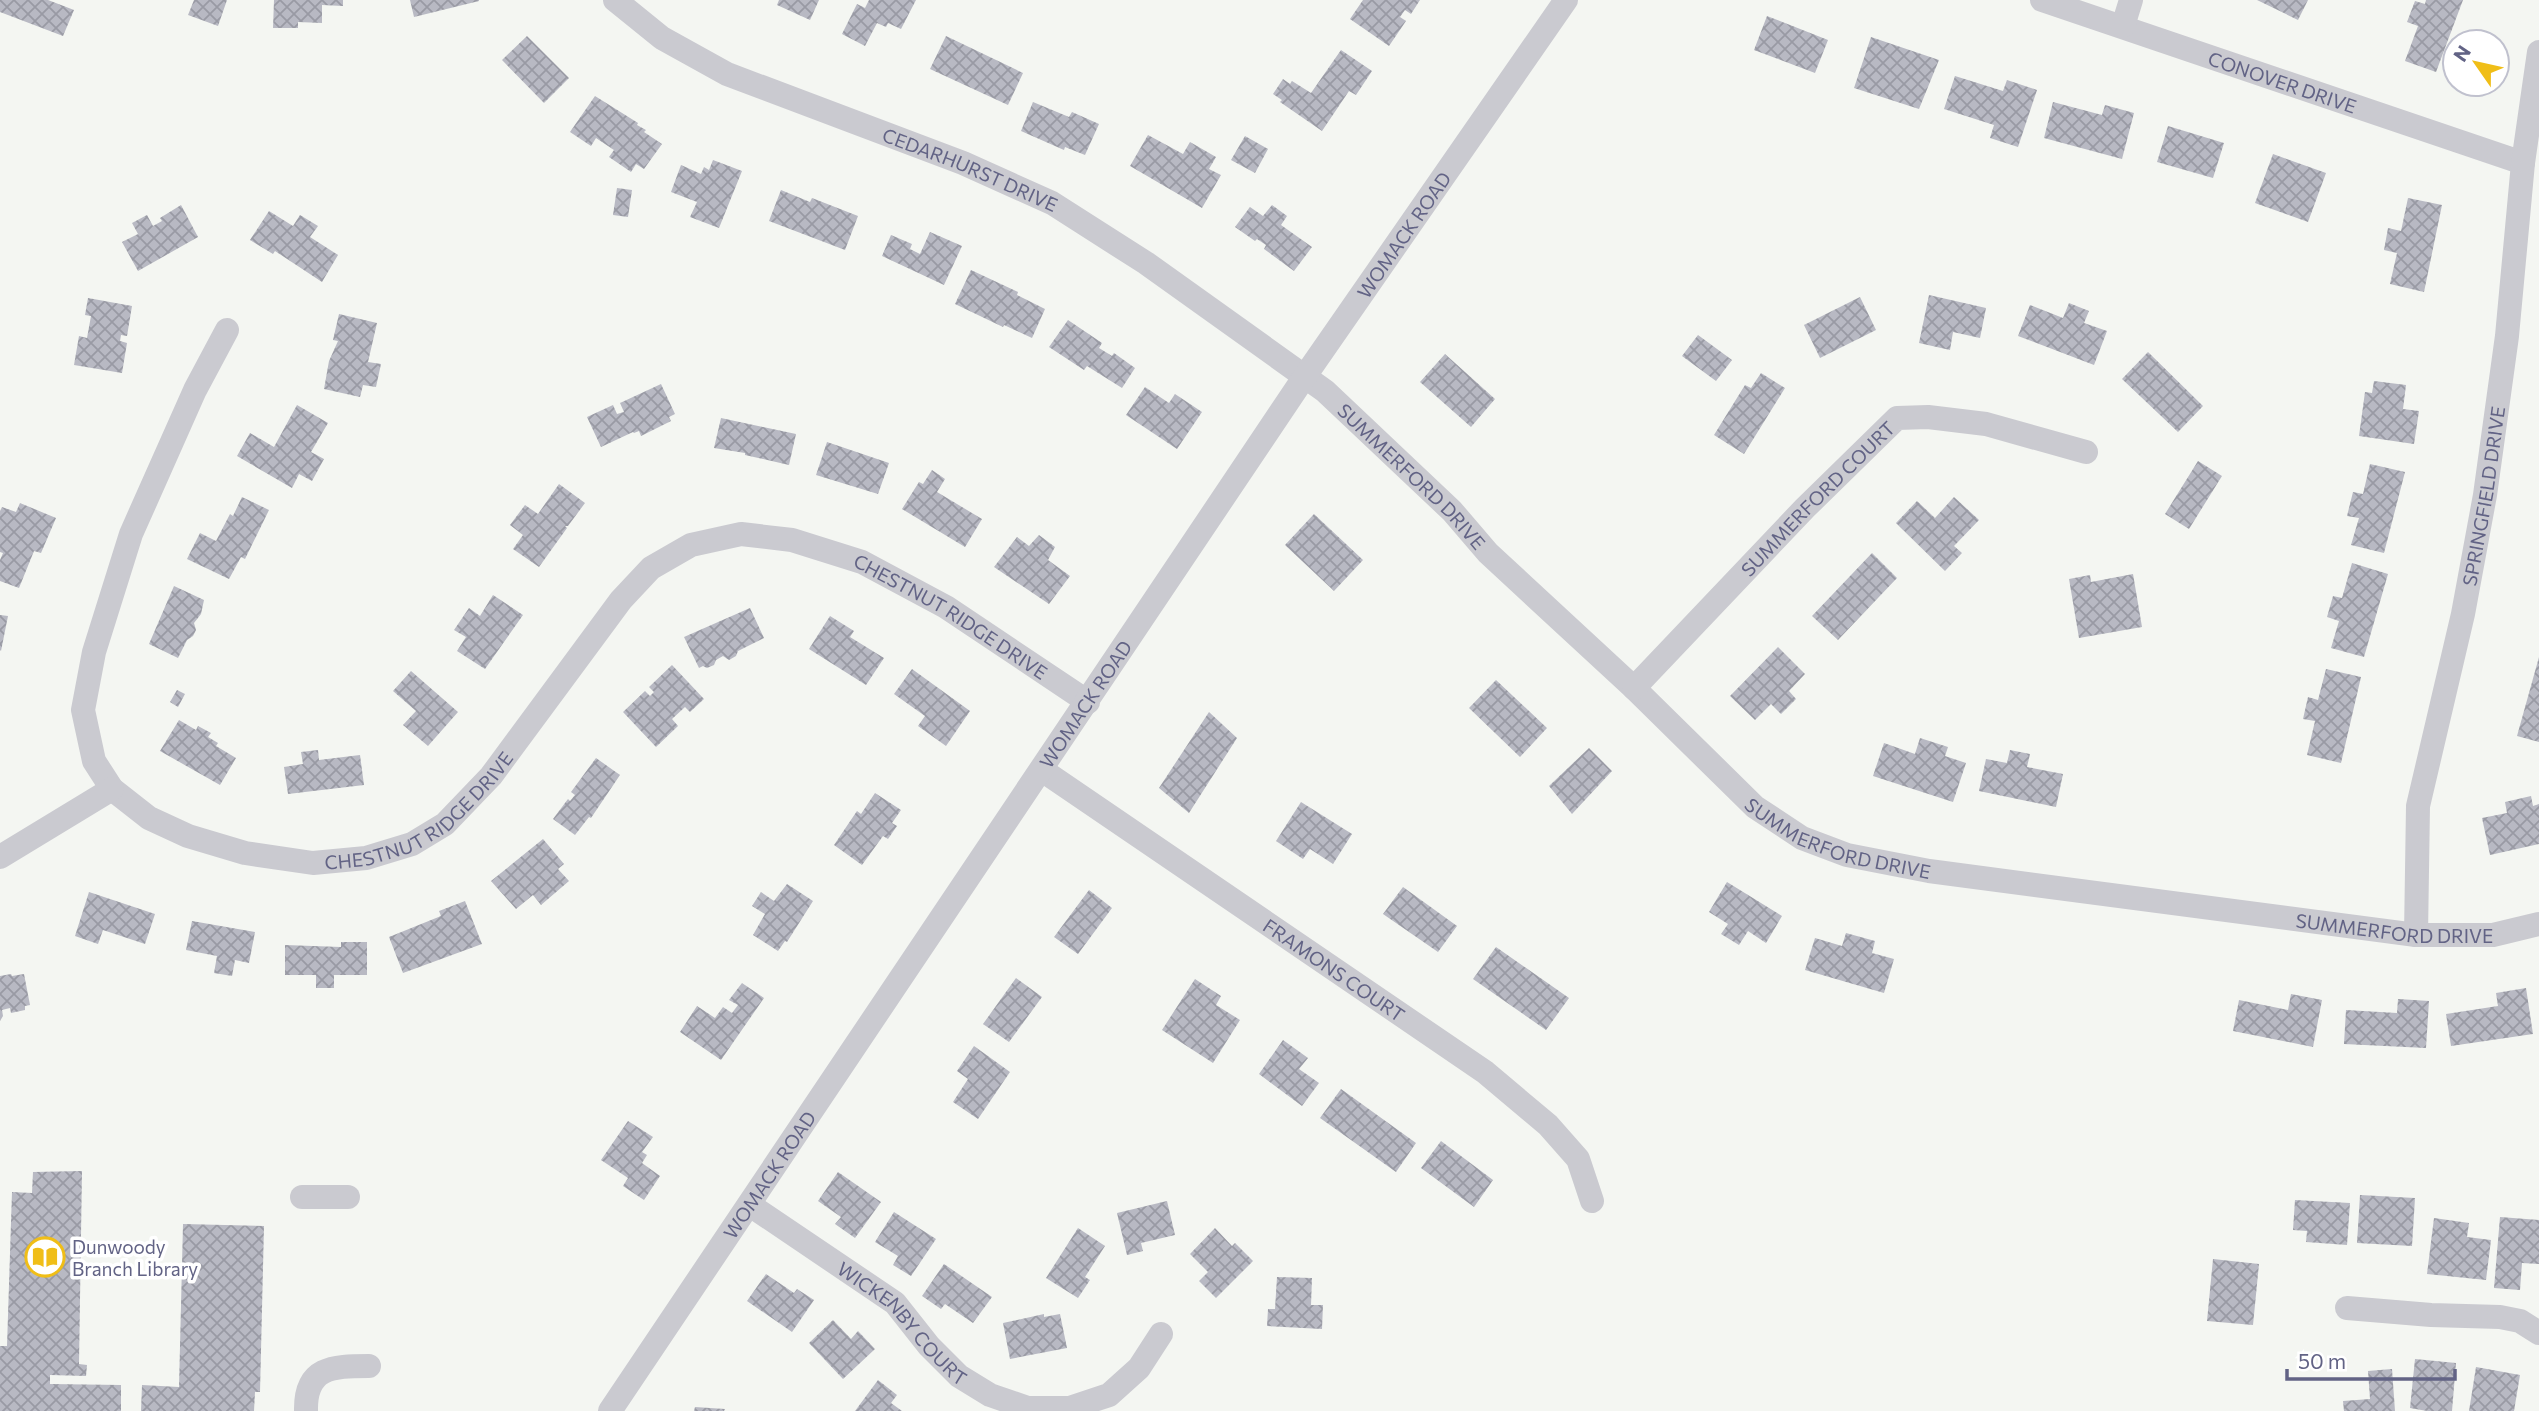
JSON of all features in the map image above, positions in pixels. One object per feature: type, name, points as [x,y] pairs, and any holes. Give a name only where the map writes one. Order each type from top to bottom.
[{"type":"street","name":"CEDARHURST DRIVE","points":[[615,0],[662,38],[727,74],[963,163],[1052,203],[1146,263],[1305,376]]},
{"type":"street","name":"CONOVER DRIVE","points":[[2042,0],[2523,163]]},
{"type":"street","points":[[2123,26],[2131,0]]},
{"type":"street","name":"WOMACK ROAD","points":[[610,1411],[1305,376],[1564,1]]},
{"type":"street","name":"SPRINGFIELD DRIVE","points":[[2416,935],[2418,806],[2463,614],[2485,495],[2507,336],[2523,163],[2539,52]]},
{"type":"street","name":"CHESTNUT RIDGE DRIVE","points":[[227,330],[195,390],[131,534],[94,652],[83,710],[94,761],[112,789],[149,818],[188,836],[246,853],[313,863],[366,858],[412,844],[445,824],[491,776],[621,600],[651,568],[691,545],[741,534],[792,540],[862,562],[946,607],[1088,702]]},
{"type":"street","name":"SUMMERFORD DRIVE","points":[[1305,376],[1407,466],[1452,511],[1488,554],[1634,688],[1755,807],[1802,838],[1847,855],[1929,871],[2416,935],[2493,935],[2539,924]]},
{"type":"street","name":"SUMMERFORD COURT","points":[[1634,688],[1805,508],[1897,418],[1928,417],[1986,424],[2086,452]]},
{"type":"street","name":"FRAMONS COURT","points":[[1042,770],[1485,1072],[1548,1125],[1578,1159],[1592,1201]]},
{"type":"street","points":[[0,857],[112,789]]},
{"type":"street","points":[[302,1197],[348,1197]]},
{"type":"street","name":"WICKENBY COURT","points":[[750,1205],[895,1303],[929,1346],[959,1376],[990,1395],[1028,1408],[1070,1409],[1110,1395],[1139,1368],[1161,1334]]},
{"type":"street","points":[[2347,1308],[2500,1317],[2520,1321],[2539,1334]]},
{"type":"street","points":[[306,1411],[306,1396],[313,1378],[325,1370],[369,1366]]},
{"type":"building","points":[[0,0],[48,0],[74,10],[63,36],[0,12]]},
{"type":"building","points":[[194,0],[227,0],[218,26],[188,15]]},
{"type":"building","points":[[274,0],[343,0],[343,6],[322,5],[322,23],[298,22],[298,28],[273,28]]},
{"type":"building","points":[[410,0],[479,0],[479,1],[414,17]]},
{"type":"building","points":[[779,0],[819,0],[810,20],[777,5]]},
{"type":"building","points":[[869,0],[916,0],[901,29],[888,23],[886,27],[877,23],[865,46],[842,34],[857,4],[865,8]]},
{"type":"building","points":[[1363,0],[1420,0],[1411,14],[1405,10],[1400,17],[1406,21],[1389,46],[1350,19]]},
{"type":"building","points":[[2257,0],[2308,0],[2298,20]]},
{"type":"building","points":[[2426,0],[2463,0],[2452,28],[2441,28],[2441,59],[2436,72],[2405,61],[2418,26],[2407,22],[2415,1],[2425,4]]},
{"type":"building","points":[[1767,16],[1828,40],[1815,73],[1754,50]]},
{"type":"building","points":[[527,36],[569,78],[544,103],[502,60]]},
{"type":"building","points":[[946,36],[1023,73],[1008,105],[930,69]]},
{"type":"building","points":[[1871,37],[1939,60],[1919,109],[1854,88]]},
{"type":"building","points":[[1341,50],[1372,71],[1356,95],[1349,91],[1322,131],[1280,102],[1282,100],[1273,94],[1283,79],[1290,84],[1292,81],[1311,93]]},
{"type":"building","points":[[1955,76],[2003,91],[2007,80],[2037,90],[2018,147],[1990,138],[1994,125],[1944,109]]},
{"type":"building","points":[[595,96],[638,123],[637,125],[646,130],[644,132],[662,144],[644,169],[636,164],[631,172],[609,157],[614,150],[596,138],[591,146],[570,132]]},
{"type":"building","points":[[1033,102],[1069,117],[1072,112],[1099,124],[1085,155],[1065,147],[1064,150],[1021,131]]},
{"type":"building","points":[[2053,102],[2102,115],[2105,105],[2134,113],[2122,159],[2044,138]]},
{"type":"building","points":[[2168,126],[2224,143],[2213,178],[2157,162]]},
{"type":"building","points":[[1148,135],[1183,154],[1190,142],[1216,157],[1209,169],[1221,175],[1202,208],[1130,166]]},
{"type":"building","points":[[1245,136],[1268,149],[1255,173],[1231,160]]},
{"type":"building","points":[[2273,154],[2326,173],[2308,222],[2255,203]]},
{"type":"building","points":[[713,160],[742,171],[719,228],[690,217],[697,202],[671,192],[681,165],[701,174],[704,167],[709,170]]},
{"type":"building","points":[[617,188],[632,190],[628,217],[613,215]]},
{"type":"building","points":[[781,190],[810,202],[812,198],[858,216],[845,250],[769,221]]},
{"type":"building","points":[[2408,198],[2442,205],[2424,292],[2390,284],[2397,253],[2384,250],[2388,228],[2401,231]]},
{"type":"building","points":[[181,205],[198,237],[138,271],[122,242],[138,234],[132,223],[147,215],[153,226],[162,221],[160,218]]},
{"type":"building","points":[[1272,205],[1287,216],[1281,225],[1312,247],[1294,271],[1264,249],[1266,245],[1235,227],[1250,207],[1263,216]]},
{"type":"building","points":[[269,211],[293,226],[300,215],[318,226],[310,237],[338,255],[322,282],[275,251],[273,254],[250,240]]},
{"type":"building","points":[[930,232],[962,246],[944,285],[882,256],[891,235],[912,244],[910,249],[920,254]]},
{"type":"building","points":[[971,270],[1018,292],[1017,295],[1045,309],[1032,338],[955,304]]},
{"type":"building","points":[[1929,295],[1986,308],[1980,338],[1953,332],[1950,350],[1919,343]]},
{"type":"building","points":[[1860,297],[1876,330],[1820,358],[1804,325]]},
{"type":"building","points":[[88,298],[132,306],[127,336],[121,335],[120,341],[127,343],[122,373],[74,365],[79,336],[87,338],[91,316],[85,315]]},
{"type":"building","points":[[2069,303],[2089,311],[2084,323],[2107,331],[2094,365],[2018,336],[2030,305],[2063,318]]},
{"type":"building","points":[[339,314],[377,323],[368,362],[381,364],[376,387],[363,385],[360,397],[324,389],[329,361],[338,341],[333,340]]},
{"type":"building","points":[[1068,320],[1102,343],[1099,348],[1112,356],[1114,353],[1135,368],[1122,388],[1087,366],[1084,370],[1049,347]]},
{"type":"building","points":[[1698,335],[1732,360],[1716,381],[1682,356]]},
{"type":"building","points":[[2148,352],[2203,406],[2178,432],[2122,379]]},
{"type":"building","points":[[1445,354],[1495,399],[1471,427],[1420,382]]},
{"type":"building","points":[[1761,373],[1785,388],[1744,454],[1714,435],[1745,385],[1751,388]]},
{"type":"building","points":[[2374,381],[2406,385],[2403,409],[2419,411],[2414,444],[2359,436],[2365,392],[2372,393]]},
{"type":"building","points":[[661,384],[675,414],[669,417],[671,421],[641,436],[639,431],[633,432],[601,447],[587,417],[613,405],[617,414],[624,412],[620,403]]},
{"type":"building","points":[[1145,387],[1169,403],[1175,394],[1202,412],[1177,449],[1126,415]]},
{"type":"building","points":[[297,405],[328,423],[311,452],[324,459],[312,481],[299,474],[292,488],[237,456],[250,433],[274,447]]},
{"type":"building","points":[[721,418],[796,434],[789,465],[714,448]]},
{"type":"building","points":[[827,442],[889,463],[878,494],[816,475]]},
{"type":"building","points":[[2198,461],[2222,476],[2189,529],[2165,514]]},
{"type":"building","points":[[2370,464],[2405,472],[2384,553],[2351,545],[2359,518],[2347,516],[2353,492],[2363,494]]},
{"type":"building","points":[[932,470],[945,479],[937,492],[982,519],[965,547],[902,509],[919,482],[923,484]]},
{"type":"building","points":[[559,484],[585,503],[568,526],[565,526],[567,528],[539,567],[513,549],[523,535],[510,525],[525,505],[538,514]]},
{"type":"building","points":[[242,497],[269,510],[245,559],[241,557],[229,579],[187,559],[200,533],[216,541]]},
{"type":"building","points":[[1954,497],[1979,520],[1954,546],[1962,553],[1945,571],[1896,523],[1917,501],[1935,518]]},
{"type":"building","points":[[20,503],[56,518],[41,553],[34,551],[19,588],[0,581],[0,560],[3,553],[0,552],[0,511],[2,507],[16,512]]},
{"type":"building","points":[[1314,514],[1363,560],[1334,591],[1285,545]]},
{"type":"building","points":[[1039,535],[1055,547],[1048,560],[1070,576],[1049,604],[994,567],[1017,537],[1029,546]]},
{"type":"building","points":[[1872,553],[1897,578],[1838,640],[1812,616]]},
{"type":"building","points":[[2352,563],[2388,574],[2364,657],[2331,648],[2339,621],[2327,617],[2333,596],[2342,598]]},
{"type":"building","points":[[2133,574],[2142,627],[2079,638],[2069,579],[2090,575],[2091,582]]},
{"type":"building","points":[[174,586],[204,600],[201,614],[194,623],[196,630],[187,640],[178,658],[149,644]]},
{"type":"building","points":[[493,595],[523,615],[485,669],[457,651],[466,637],[454,630],[469,608],[480,616]]},
{"type":"building","points":[[750,608],[764,638],[738,651],[736,656],[729,660],[723,656],[716,660],[714,665],[699,668],[684,637]]},
{"type":"building","points":[[0,615],[8,616],[1,651],[0,650]]},
{"type":"building","points":[[830,616],[854,631],[850,637],[884,658],[866,685],[809,649]]},
{"type":"building","points":[[1778,647],[1805,674],[1789,691],[1796,699],[1781,714],[1771,704],[1755,720],[1730,696]]},
{"type":"building","points":[[2539,657],[2539,742],[2517,736]]},
{"type":"building","points":[[672,665],[704,699],[690,712],[685,707],[672,719],[678,726],[656,747],[623,712],[645,691],[650,696],[654,692],[649,687]]},
{"type":"building","points":[[912,669],[970,711],[946,746],[918,726],[925,716],[894,694]]},
{"type":"building","points":[[2326,669],[2361,677],[2341,763],[2307,755],[2315,721],[2303,719],[2308,697],[2318,700]]},
{"type":"building","points":[[411,671],[458,712],[428,746],[403,725],[416,711],[393,691]]},
{"type":"building","points":[[1496,680],[1547,728],[1520,757],[1469,708]]},
{"type":"building","points":[[177,690],[185,694],[178,707],[170,702]]},
{"type":"building","points":[[1209,712],[1237,738],[1189,813],[1159,788]]},
{"type":"building","points":[[179,720],[196,730],[198,726],[211,733],[208,737],[218,743],[216,746],[236,758],[220,785],[160,751]]},
{"type":"building","points":[[1920,738],[1948,747],[1945,756],[1966,763],[1953,802],[1873,776],[1884,743],[1915,754]]},
{"type":"building","points":[[1589,748],[1612,771],[1572,814],[1549,786]]},
{"type":"building","points":[[318,750],[319,760],[360,755],[364,785],[288,794],[284,767],[303,764],[301,752]]},
{"type":"building","points":[[2010,750],[2030,754],[2027,767],[2063,774],[2056,807],[1979,791],[1986,759],[2007,763]]},
{"type":"building","points":[[596,758],[620,775],[591,818],[589,817],[575,835],[553,819],[568,799],[570,801],[575,795],[571,792]]},
{"type":"building","points":[[875,793],[901,810],[892,823],[897,826],[888,839],[883,836],[862,865],[834,845],[857,811],[861,814]]},
{"type":"building","points":[[2531,796],[2533,806],[2539,804],[2539,844],[2490,855],[2482,818],[2507,813],[2505,802]]},
{"type":"building","points":[[1301,802],[1352,834],[1333,864],[1310,849],[1303,859],[1276,841]]},
{"type":"building","points":[[543,839],[564,864],[558,869],[569,881],[541,905],[533,895],[516,909],[491,881]]},
{"type":"building","points":[[1727,882],[1782,916],[1766,943],[1748,931],[1739,945],[1721,934],[1728,924],[1709,912]]},
{"type":"building","points":[[787,884],[813,901],[787,942],[785,941],[778,951],[753,935],[765,914],[752,906],[761,892],[774,901]]},
{"type":"building","points":[[1403,887],[1457,926],[1438,952],[1383,914]]},
{"type":"building","points":[[1089,890],[1112,908],[1078,954],[1054,937]]},
{"type":"building","points":[[89,892],[155,914],[145,944],[103,930],[98,944],[75,936]]},
{"type":"building","points":[[465,901],[482,944],[403,973],[389,937],[441,916],[439,911]]},
{"type":"building","points":[[192,921],[255,932],[249,963],[235,960],[232,976],[214,973],[217,956],[186,950]]},
{"type":"building","points":[[1846,933],[1875,941],[1872,953],[1894,959],[1884,993],[1805,970],[1815,938],[1842,946]]},
{"type":"building","points":[[341,942],[367,942],[367,975],[334,975],[334,988],[316,988],[316,975],[285,975],[285,945],[341,947]]},
{"type":"building","points":[[1496,947],[1569,998],[1546,1030],[1473,979]]},
{"type":"building","points":[[24,974],[30,1005],[25,1006],[25,1010],[11,1013],[10,1008],[2,1010],[0,1021],[0,976]]},
{"type":"building","points":[[1016,978],[1042,997],[1009,1042],[983,1024]]},
{"type":"building","points":[[1195,979],[1221,996],[1216,1005],[1240,1020],[1213,1063],[1162,1030]]},
{"type":"building","points":[[742,983],[764,998],[721,1060],[680,1032],[697,1006],[715,1018],[723,1007],[732,1013],[738,1005],[729,1000]]},
{"type":"building","points":[[2526,988],[2533,1034],[2451,1046],[2446,1014],[2498,1006],[2496,993]]},
{"type":"building","points":[[2291,994],[2322,1000],[2313,1047],[2233,1031],[2239,1000],[2288,1010]]},
{"type":"building","points":[[2398,999],[2429,1001],[2426,1048],[2344,1044],[2346,1010],[2397,1013]]},
{"type":"building","points":[[1283,1040],[1308,1058],[1299,1069],[1319,1083],[1302,1106],[1259,1074]]},
{"type":"building","points":[[974,1046],[1010,1072],[978,1119],[953,1102],[968,1079],[957,1071]]},
{"type":"building","points":[[1341,1089],[1416,1143],[1396,1172],[1320,1118]]},
{"type":"building","points":[[628,1121],[653,1137],[642,1152],[647,1155],[642,1163],[660,1176],[644,1200],[623,1186],[628,1178],[601,1160]]},
{"type":"building","points":[[1441,1141],[1493,1180],[1474,1207],[1421,1168]]},
{"type":"building","name":"Dunwoody Branch Library","points":[[82,1171],[79,1364],[87,1365],[86,1376],[50,1375],[50,1384],[121,1385],[121,1411],[0,1411],[0,1346],[7,1346],[12,1192],[32,1193],[33,1172]]},
{"type":"building","points":[[838,1172],[881,1202],[855,1238],[835,1224],[841,1217],[818,1201]]},
{"type":"building","points":[[2360,1195],[2415,1198],[2412,1246],[2357,1243]]},
{"type":"building","points":[[2295,1200],[2350,1203],[2347,1245],[2306,1242],[2307,1231],[2293,1230]]},
{"type":"building","points":[[1167,1201],[1175,1235],[1141,1243],[1143,1251],[1127,1255],[1117,1213]]},
{"type":"building","points":[[894,1212],[936,1239],[911,1276],[893,1265],[898,1256],[875,1242]]},
{"type":"building","points":[[2500,1217],[2539,1220],[2539,1264],[2522,1263],[2520,1290],[2494,1288]]},
{"type":"building","points":[[2434,1218],[2469,1223],[2467,1237],[2491,1240],[2486,1280],[2427,1274]]},
{"type":"building","name":"Dunwoody Branch Library","points":[[183,1224],[264,1226],[260,1392],[255,1392],[254,1411],[141,1411],[142,1385],[179,1387]]},
{"type":"building","points":[[1078,1228],[1105,1246],[1085,1277],[1090,1280],[1078,1298],[1046,1278]]},
{"type":"building","points":[[1215,1228],[1232,1246],[1235,1243],[1253,1261],[1216,1298],[1199,1281],[1208,1272],[1190,1254]]},
{"type":"building","points":[[2213,1259],[2259,1264],[2253,1325],[2207,1321]]},
{"type":"building","points":[[944,1264],[992,1297],[973,1323],[945,1304],[941,1309],[922,1296]]},
{"type":"building","points":[[766,1274],[794,1293],[797,1289],[814,1300],[792,1332],[747,1301]]},
{"type":"building","points":[[1277,1277],[1312,1278],[1311,1305],[1323,1305],[1322,1329],[1267,1326],[1268,1309],[1275,1309]]},
{"type":"building","points":[[1044,1314],[1044,1317],[1060,1314],[1067,1348],[1010,1359],[1003,1323]]},
{"type":"building","points":[[833,1320],[851,1339],[858,1331],[875,1349],[843,1379],[809,1343]]},
{"type":"building","points":[[2415,1359],[2456,1363],[2452,1411],[2410,1408]]},
{"type":"building","points":[[2476,1367],[2520,1375],[2514,1411],[2469,1411]]},
{"type":"building","points":[[2392,1369],[2395,1411],[2344,1411],[2343,1401],[2370,1399],[2368,1371]]},
{"type":"building","points":[[878,1380],[897,1395],[891,1403],[902,1411],[855,1411]]},
{"type":"building","points":[[695,1407],[725,1409],[694,1411]]},
{"type":"place","name":"Dunwoody Branch Library","points":[[45,1257]]}]
